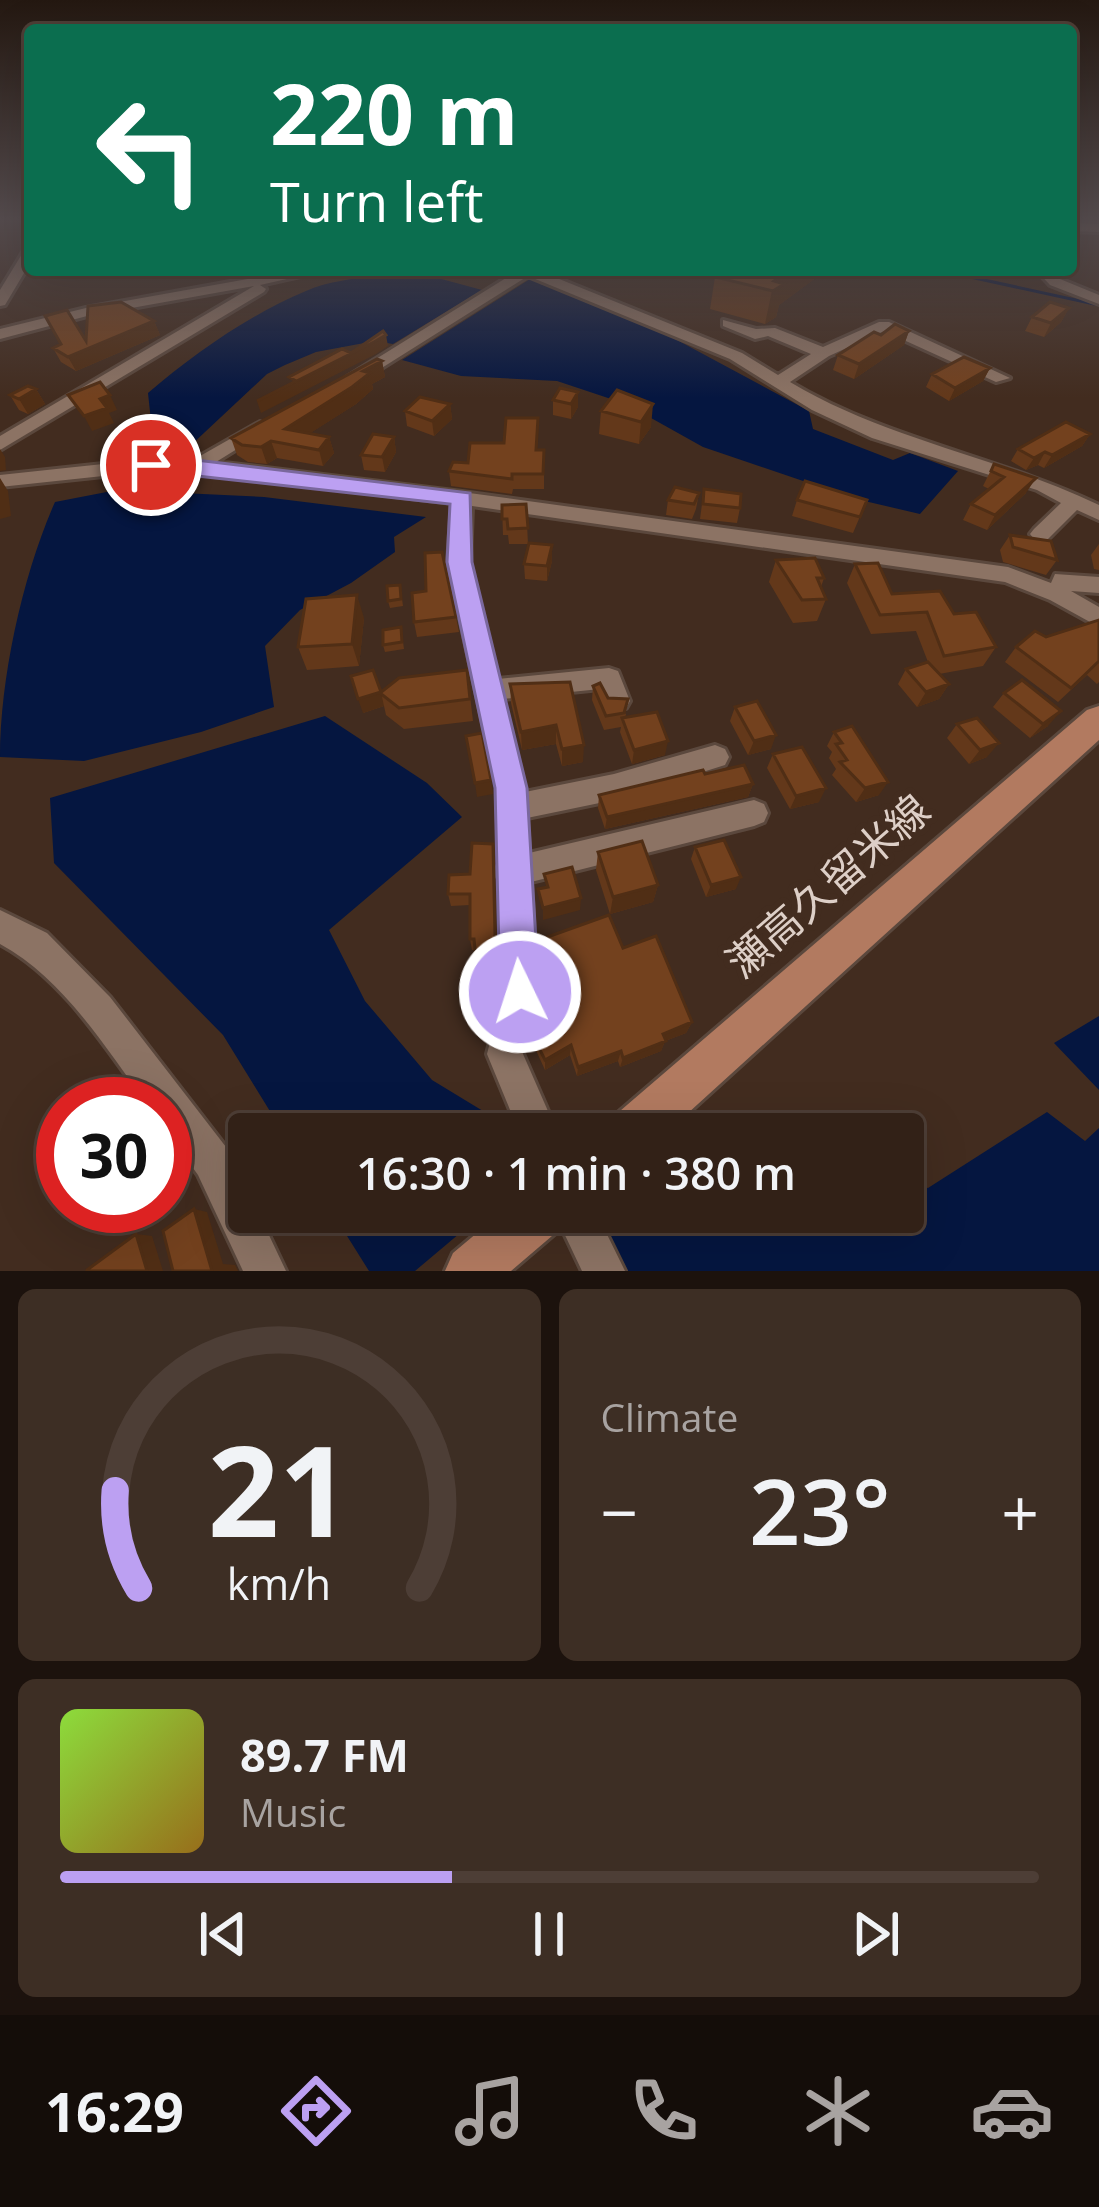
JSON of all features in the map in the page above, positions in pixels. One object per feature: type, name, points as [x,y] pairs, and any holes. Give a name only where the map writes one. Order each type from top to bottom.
[{"type":"main road","name":"瀬高久留米線","points":[[654,1113],[1099,719]]},
{"type":"main road","points":[[471,1271],[516,1233]]},
{"type":"street","points":[[0,334],[231,279]]},
{"type":"street","points":[[0,443],[275,279]]},
{"type":"street","points":[[345,382],[512,279]]},
{"type":"street","points":[[547,279],[736,356],[879,434],[972,460],[1099,513]]},
{"type":"street","points":[[1052,279],[1099,300]]},
{"type":"street","points":[[728,323],[754,334],[770,331],[823,353]]},
{"type":"street","points":[[778,382],[823,353],[884,326],[1002,378]]},
{"type":"street","points":[[196,466],[270,422]]},
{"type":"street","points":[[0,481],[151,465],[196,466],[462,498],[1008,575],[1058,594],[1099,619]]},
{"type":"street","points":[[462,498],[459,562],[511,788],[511,872],[520,992],[506,1054],[530,1113]]},
{"type":"street","points":[[1041,534],[1076,500]]},
{"type":"street","points":[[1058,594],[1064,580],[1099,585]]},
{"type":"street","points":[[486,690],[609,678],[617,701]]},
{"type":"street","points":[[511,808],[614,787],[715,757]]},
{"type":"street","points":[[511,872],[754,813]]},
{"type":"street","points":[[0,926],[35,945],[98,1009],[212,1161],[265,1271]]},
{"type":"street","points":[[585,1233],[604,1271]]},
{"type":"water","points":[[443,279],[482,290],[393,344],[375,341],[316,352],[267,374],[189,447],[151,421],[148,393],[184,364],[264,311],[332,283]]},
{"type":"water","points":[[531,279],[664,333],[809,411],[813,429],[893,460],[910,453],[958,471],[920,514],[856,499],[703,447],[626,404],[557,381],[461,376],[402,360]]},
{"type":"water","points":[[117,490],[264,497],[426,517],[394,537],[395,552],[300,610],[265,646],[274,707],[201,732],[84,761],[0,757],[15,627],[55,502]]},
{"type":"water","points":[[325,716],[427,783],[462,817],[329,930],[365,1001],[432,1080],[486,1113],[271,1113],[223,1035],[54,863],[50,798]]},
{"type":"water","points":[[1099,1016],[1099,1090],[1054,1043]]},
{"type":"water","points":[[1047,1112],[1085,1141],[1099,1128],[1099,1271],[628,1271],[600,1235],[924,1233],[924,1187]]},
{"type":"water","points":[[345,1233],[460,1233],[415,1271],[369,1271]]},
{"type":"building","points":[[725,279],[776,279],[784,284],[773,291]]},
{"type":"building","points":[[121,302],[154,321],[68,357],[53,348],[61,344],[45,316],[67,310],[86,341],[88,306]]},
{"type":"building","points":[[1050,302],[1069,308],[1051,323],[1032,317]]},
{"type":"building","points":[[895,324],[909,331],[859,364],[838,355],[874,332],[881,335]]},
{"type":"building","points":[[383,331],[386,335],[374,342],[257,401],[296,381],[289,377],[342,349],[351,353]]},
{"type":"building","points":[[964,357],[990,368],[955,388],[932,374]]},
{"type":"building","points":[[377,359],[382,361],[363,371],[370,373],[352,387],[285,429],[329,437],[319,450],[271,441],[261,447],[242,445],[231,438]]},
{"type":"building","points":[[100,382],[110,395],[100,399],[107,408],[84,416],[68,395]]},
{"type":"building","points":[[28,386],[36,389],[19,399],[10,395]]},
{"type":"building","points":[[560,388],[578,392],[571,404],[553,400]]},
{"type":"building","points":[[617,390],[653,404],[641,422],[601,411]]},
{"type":"building","points":[[420,397],[450,404],[432,421],[405,411]]},
{"type":"building","points":[[506,418],[538,418],[536,450],[544,450],[543,474],[512,474],[512,479],[449,471],[453,462],[468,463],[470,443],[504,443]]},
{"type":"building","points":[[1066,422],[1090,434],[1052,455],[1045,452],[1034,458],[1018,449]]},
{"type":"building","points":[[373,434],[394,437],[382,457],[361,455]]},
{"type":"building","points":[[994,464],[1036,478],[995,515],[971,504],[1004,477],[991,471]]},
{"type":"building","points":[[805,481],[867,500],[860,517],[797,500]]},
{"type":"building","points":[[675,487],[699,493],[694,504],[668,500]]},
{"type":"building","points":[[704,489],[741,494],[740,508],[703,504]]},
{"type":"building","points":[[526,504],[528,528],[508,529],[502,505]]},
{"type":"building","points":[[1010,535],[1051,541],[1057,560],[1013,547]]},
{"type":"building","points":[[529,543],[552,545],[547,566],[524,564]]},
{"type":"building","points":[[442,552],[456,617],[414,622],[412,593],[426,591],[425,553]]},
{"type":"building","points":[[815,558],[826,599],[802,600],[776,560]]},
{"type":"building","points":[[878,563],[892,594],[940,591],[954,614],[976,612],[996,647],[944,656],[927,612],[880,615],[855,564]]},
{"type":"building","points":[[400,585],[401,599],[388,601],[387,586]]},
{"type":"building","points":[[357,595],[352,644],[298,647],[306,599]]},
{"type":"building","points":[[1099,620],[1099,661],[1071,688],[1016,647],[1035,631],[1046,637]]},
{"type":"building","points":[[401,627],[402,642],[383,645],[383,630]]},
{"type":"building","points":[[928,662],[949,684],[926,692],[906,669]]},
{"type":"building","points":[[373,670],[381,692],[358,699],[351,676]]},
{"type":"building","points":[[467,670],[470,699],[399,708],[380,693],[399,678]]},
{"type":"building","points":[[1022,680],[1061,711],[1043,724],[1004,693]]},
{"type":"building","points":[[570,682],[584,745],[562,749],[556,725],[521,732],[510,684]]},
{"type":"building","points":[[600,683],[608,698],[628,699],[624,713],[606,716],[593,686]]},
{"type":"building","points":[[757,701],[776,735],[754,741],[735,707]]},
{"type":"building","points":[[657,712],[668,741],[634,750],[622,718]]},
{"type":"building","points":[[977,718],[999,743],[980,750],[957,724]]},
{"type":"building","points":[[852,726],[888,782],[865,788],[840,762],[847,760],[834,732]]},
{"type":"building","points":[[482,733],[491,780],[475,783],[466,736]]},
{"type":"building","points":[[802,747],[826,788],[796,796],[773,754]]},
{"type":"building","points":[[744,765],[753,784],[607,817],[599,795],[703,770],[705,774]]},
{"type":"building","points":[[724,840],[741,877],[711,885],[695,847]]},
{"type":"building","points":[[642,841],[658,885],[613,897],[598,852]]},
{"type":"building","points":[[472,843],[493,844],[496,983],[477,968],[474,939],[470,939],[470,894],[448,894],[449,875],[470,874]]},
{"type":"building","points":[[572,867],[581,898],[543,908],[538,889],[548,887],[544,874]]},
{"type":"building","points":[[609,915],[623,948],[656,936],[692,1022],[663,1034],[666,1041],[623,1058],[621,1051],[578,1067],[571,1045],[545,1060],[533,1036],[570,1014],[534,1011],[541,977],[548,977],[539,940]]},
{"type":"building","points":[[192,1210],[212,1271],[173,1271],[164,1233],[192,1233]]},
{"type":"building","points":[[136,1234],[147,1271],[87,1271],[87,1270]]},
{"type":"waterway","points":[[276,281],[286,279]]},
{"type":"waterway","points":[[981,279],[1099,305]]},
{"type":"route","points":[[151,465],[196,466],[462,498],[459,562],[511,788],[511,872],[520,992]]}]
